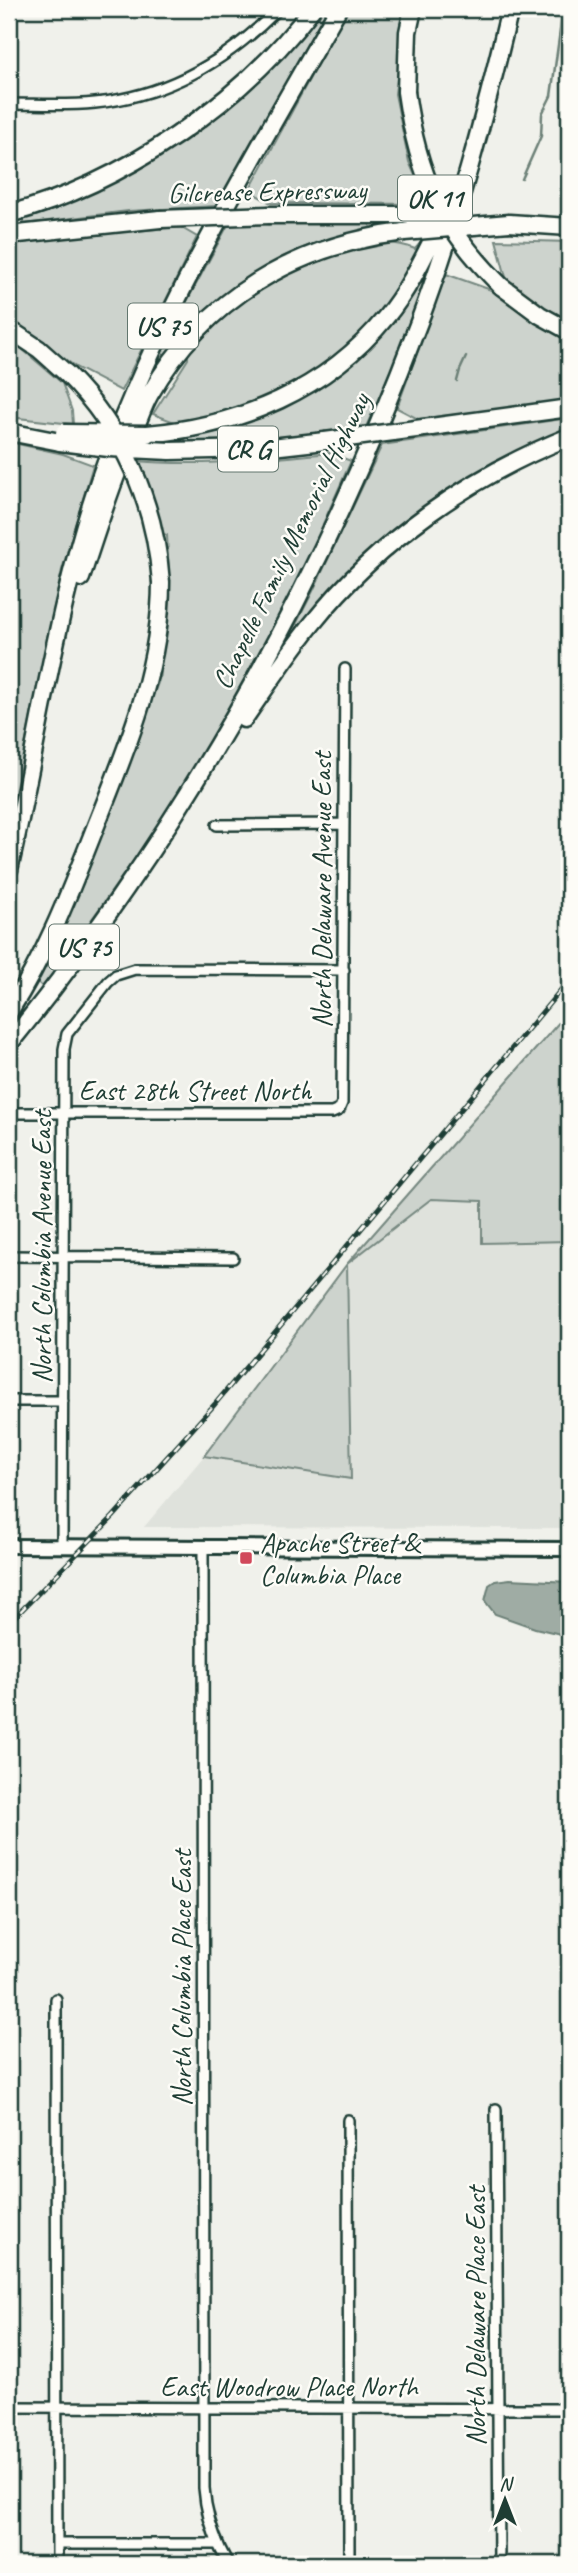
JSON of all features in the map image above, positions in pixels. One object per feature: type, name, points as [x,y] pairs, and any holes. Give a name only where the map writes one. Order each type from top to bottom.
[{"type":"highway","points":[[9,214],[70,193],[124,167],[161,145],[237,88],[312,9]]},
{"type":"highway","name":"US 75","points":[[9,870],[85,524],[104,466],[134,389],[188,277],[338,9]]},
{"type":"highway","name":"OK 11","points":[[414,9],[408,32],[406,92],[414,141],[437,204],[461,244],[501,286],[540,315],[569,331]]},
{"type":"highway","name":"Chapelle Family Memorial Highway","points":[[9,1044],[104,919],[153,847],[242,705],[343,505],[363,463],[420,320],[466,177],[510,9]]},
{"type":"highway","points":[[10,432],[61,438],[178,431],[229,420],[282,400],[316,380],[359,346],[387,315],[400,297],[466,177]]},
{"type":"highway","name":"Gilcrease Expressway","points":[[9,235],[160,219],[270,215],[368,214],[569,227]]},
{"type":"highway","points":[[51,670],[114,477],[149,395],[181,349],[210,318],[242,291],[274,270],[306,255],[380,235],[509,223]]},
{"type":"highway","points":[[9,329],[39,349],[67,374],[106,420],[140,483],[156,538],[161,582],[155,650],[136,722],[52,935],[9,1012]]},
{"type":"highway","name":"CR G","points":[[61,438],[109,448],[170,451],[254,449],[569,408]]},
{"type":"highway","points":[[153,847],[296,645],[354,578],[398,538],[444,503],[503,467],[569,437]]},
{"type":"main road","points":[[9,1546],[569,1549]]},
{"type":"street","points":[[9,104],[63,105],[116,101],[159,89],[227,54],[278,9]]},
{"type":"street","name":"North Delaware Avenue East","points":[[339,1110],[342,1103],[344,970],[345,669]]},
{"type":"street","points":[[217,825],[344,824]]},
{"type":"street","name":"North Columbia Avenue East","points":[[62,1546],[64,1049],[67,1034],[108,982],[135,969],[344,970]]},
{"type":"street","name":"East 28th Street North","points":[[9,1113],[332,1114],[339,1110]]},
{"type":"street","points":[[9,1256],[233,1258]]},
{"type":"street","points":[[9,1401],[63,1401]]},
{"type":"street","name":"North Columbia Place East","points":[[203,1546],[205,2507],[216,2544],[228,2564]]},
{"type":"street","points":[[56,1999],[57,2564]]},
{"type":"street","name":"North Delaware Place East","points":[[496,2109],[499,2564]]},
{"type":"street","points":[[348,2120],[349,2564]]},
{"type":"street","name":"East Woodrow Place North","points":[[9,2407],[569,2409]]},
{"type":"street","points":[[58,2544],[216,2544]]},
{"type":"shaded area","points":[[317,9],[327,9],[216,206],[128,211],[24,224],[22,216],[174,143]]},
{"type":"shaded area","points":[[347,9],[406,9],[395,94],[409,162],[428,204],[271,203],[249,191]]},
{"type":"shaded area","points":[[229,223],[369,223],[371,228],[298,250],[257,272],[215,303],[178,339],[153,378],[148,374]]},
{"type":"shaded area","points":[[180,227],[197,237],[121,391],[77,368],[25,329],[9,321],[9,242]]},
{"type":"shaded area","points":[[496,240],[569,242],[569,323],[548,312],[507,281]]},
{"type":"shaded area","points":[[425,241],[386,305],[363,335],[320,371],[250,408],[177,423],[153,414],[188,359],[188,353],[252,294],[296,269],[346,249],[371,244],[395,244],[415,249]]},
{"type":"shaded area","points":[[424,268],[429,271],[366,427],[280,438],[185,442],[185,438],[226,430],[225,428],[246,422],[282,407],[318,387]]},
{"type":"shaded area","points":[[446,274],[494,291],[537,322],[569,339],[569,401],[418,419],[397,408]]},
{"type":"shaded area","points":[[9,338],[62,383],[72,411],[73,424],[9,417]]},
{"type":"shaded area","points":[[569,418],[569,433],[471,480],[293,642],[289,638],[382,445]]},
{"type":"shaded area","points":[[9,442],[63,454],[93,465],[62,570],[9,821]]},
{"type":"shaded area","points":[[330,453],[351,461],[323,524],[327,526],[270,637],[172,806],[43,988],[36,980],[72,908],[159,680],[170,598],[167,535],[163,534],[151,491],[138,461],[210,463]]},
{"type":"shaded area","points":[[569,1011],[569,1241],[482,1243],[482,1201],[431,1199],[347,1264]]},
{"type":"shaded area","points":[[431,1199],[482,1201],[482,1243],[569,1241],[569,1528],[144,1527],[204,1456],[351,1478],[347,1264]]},
{"type":"shaded area","points":[[347,1264],[351,1479],[204,1456]]},
{"type":"shaded area","points":[[510,1579],[569,1582],[569,1636],[495,1614],[485,1601],[489,1585],[495,1581]]},
{"type":"waterway","points":[[522,179],[541,136],[542,114],[551,96],[562,16],[568,11]]},
{"type":"waterway","points":[[457,381],[466,357]]},
{"type":"railway","points":[[9,1623],[113,1517],[215,1404],[569,980]]},
{"type":"place","name":"Apache Street & Columbia Place","points":[[246,1558]]}]
